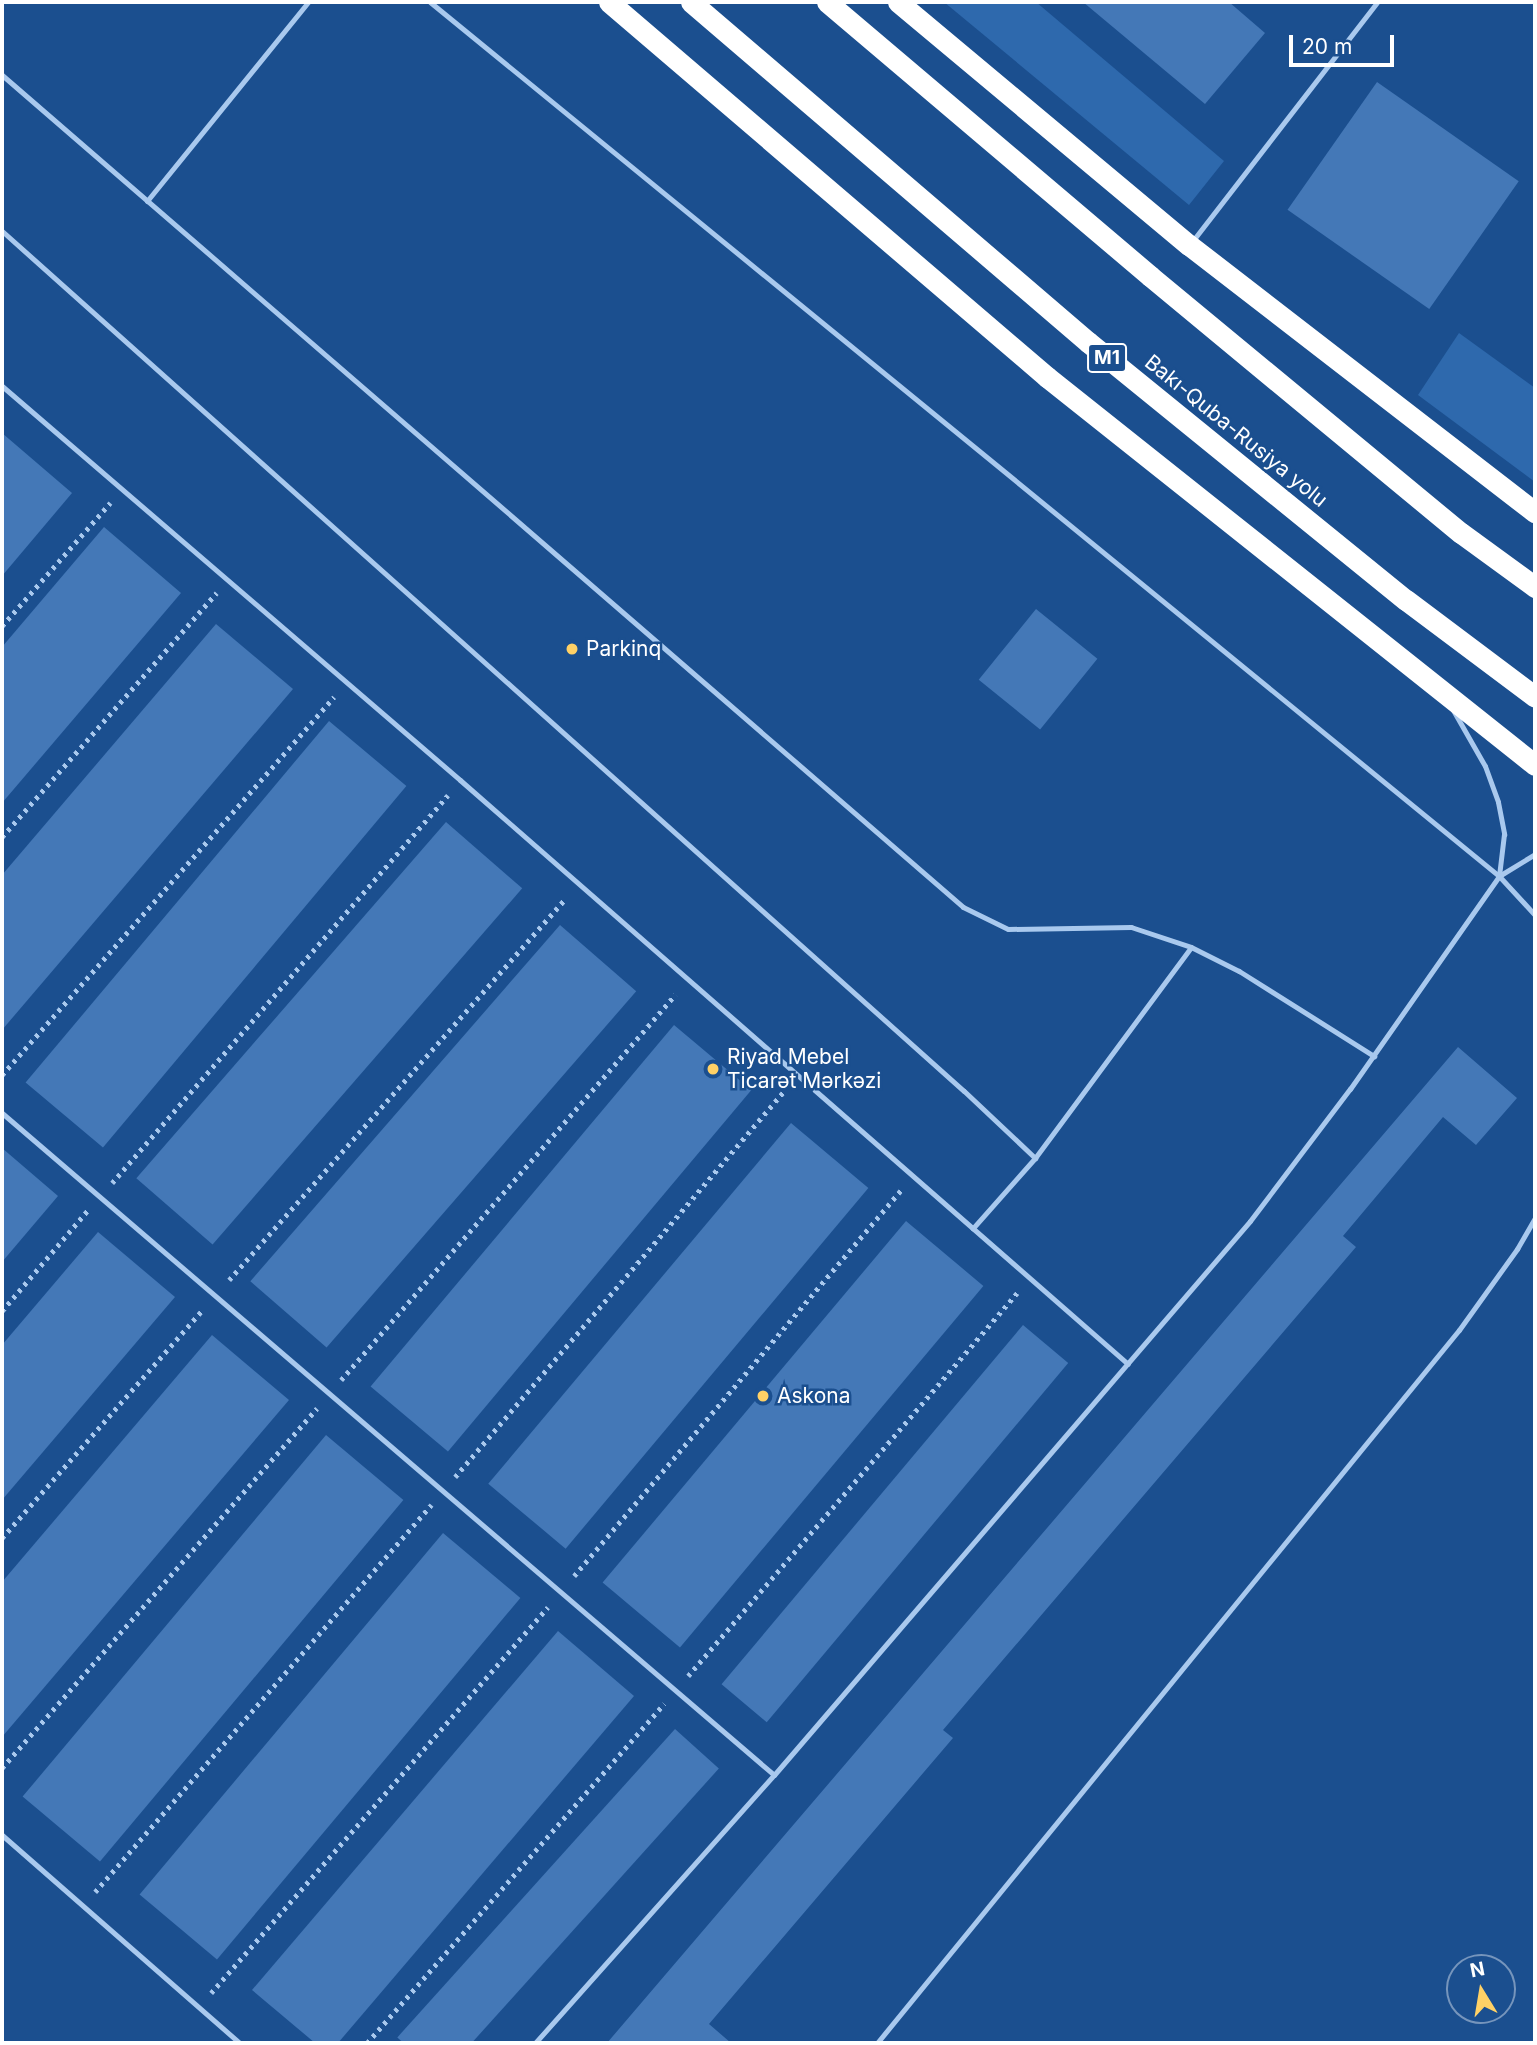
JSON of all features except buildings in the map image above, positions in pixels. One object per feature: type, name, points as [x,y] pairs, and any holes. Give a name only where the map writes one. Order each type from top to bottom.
[{"type":"highway","points":[[609,2],[1047,377],[1535,765]]},
{"type":"highway","name":"Bakı-Quba-Rusiya yolu","points":[[691,2],[1088,342],[1406,600],[1535,697]]},
{"type":"highway","points":[[827,2],[1461,533],[1535,587]]},
{"type":"highway","points":[[898,2],[1189,245],[1535,512]]},
{"type":"lane","points":[[147,201],[308,2]]},
{"type":"lane","points":[[430,2],[1499,876],[1535,915]]},
{"type":"lane","points":[[1189,245],[1377,2]]},
{"type":"lane","points":[[2,75],[963,907],[1008,929],[1131,927],[1191,947],[1239,971],[1374,1056]]},
{"type":"lane","points":[[2,231],[922,1053],[1035,1158]]},
{"type":"lane","points":[[2,386],[460,780],[1128,1364]]},
{"type":"lane","points":[[1445,695],[1485,766],[1494,789],[1504,834],[1499,876]]},
{"type":"lane","points":[[535,2043],[774,1775],[1250,1220],[1374,1056],[1499,876],[1535,854]]},
{"type":"lane","points":[[973,1228],[1035,1158],[1191,947]]},
{"type":"lane","points":[[2,1113],[774,1775]]},
{"type":"lane","points":[[877,2043],[1459,1330],[1517,1250],[1535,1218]]},
{"type":"lane","points":[[2,1835],[240,2043]]},
{"type":"path","points":[[2,626],[122,488]]},
{"type":"path","points":[[2,837],[228,580]]},
{"type":"path","points":[[2,1074],[347,682]]},
{"type":"path","points":[[2,1311],[460,780]]},
{"type":"path","points":[[2,1538],[578,884]]},
{"type":"path","points":[[2,1768],[688,979]]},
{"type":"path","points":[[367,2043],[674,1692],[1030,1278]]},
{"type":"shaded area","points":[[944,2],[1036,2],[1224,161],[1189,205]]},
{"type":"shaded area","points":[[1459,333],[1535,388],[1535,482],[1418,395]]},
{"type":"place","name":"Parkinq","points":[[572,649]]},
{"type":"place","name":"Riyad Mebel Ticarət Mərkəzi","points":[[713,1069]]},
{"type":"place","name":"Askona","points":[[763,1396]]}]
